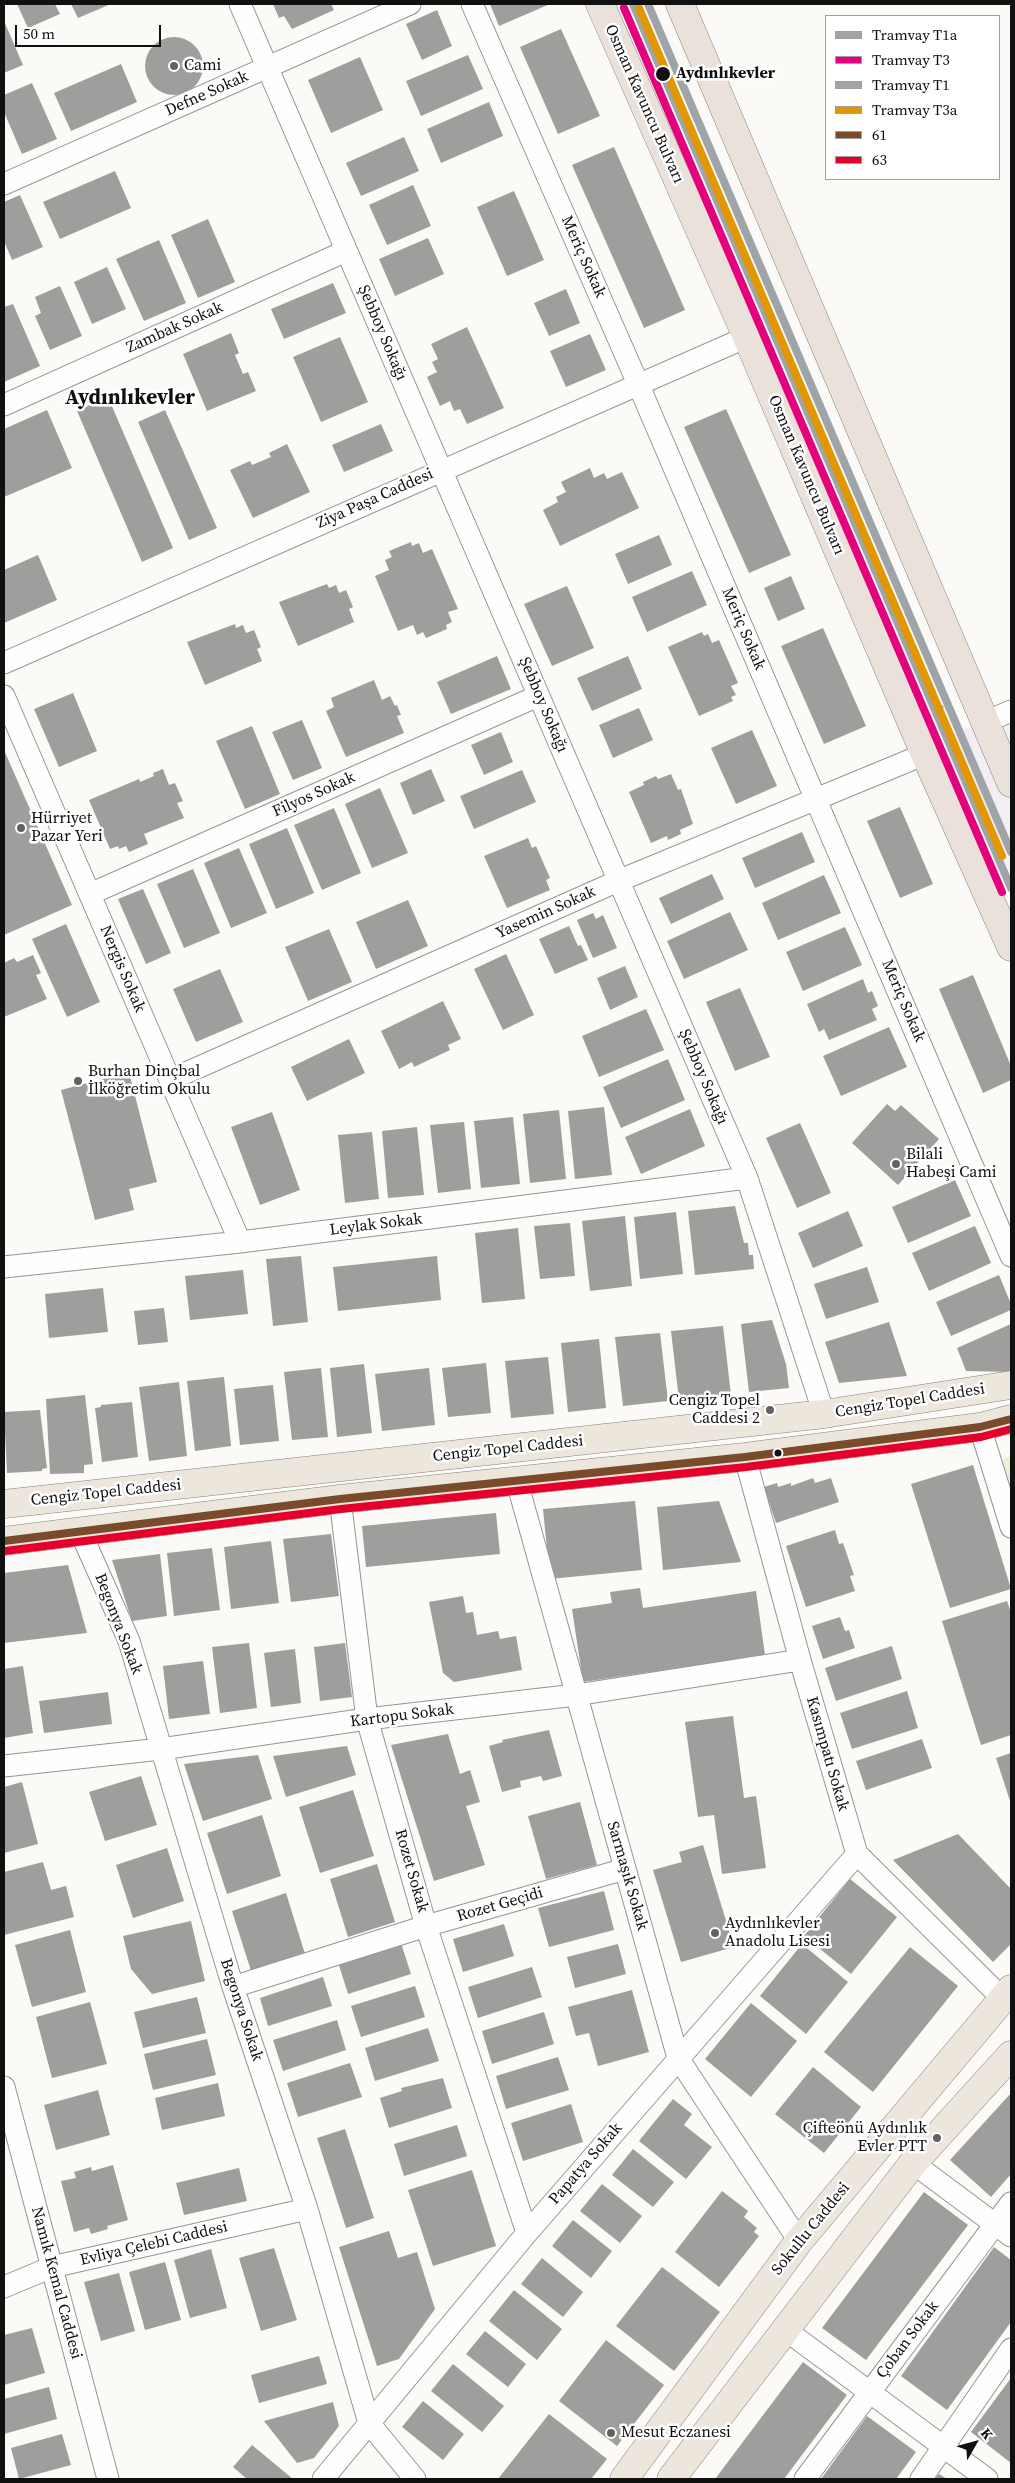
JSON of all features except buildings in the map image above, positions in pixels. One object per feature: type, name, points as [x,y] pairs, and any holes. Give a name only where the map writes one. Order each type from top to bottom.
[{"type":"highway","name":"Osman Kavuncu Bulvarı","points":[[600,4],[747,338],[910,720],[1011,947]]},
{"type":"highway","points":[[680,4],[1011,783]]},
{"type":"main road","name":"Cengiz Topel Caddesi","points":[[4,1504],[824,1414],[1011,1385]]},
{"type":"main road","name":"Cengiz Topel Caddesi","points":[[4,1541],[340,1499],[745,1457],[980,1427],[1011,1420]]},
{"type":"main road","name":"Sokullu Caddesi","points":[[626,2478],[799,2241],[1007,1993]]},
{"type":"main road","points":[[671,2479],[787,2331],[913,2163],[1011,2055]]},
{"type":"street","name":"Şebboy Sokağı","points":[[240,4],[747,1178],[824,1414]]},
{"type":"street","name":"Defne Sokak","points":[[4,184],[410,4]]},
{"type":"street","name":"Meriç Sokak","points":[[472,4],[639,386],[1011,1256]]},
{"type":"street","name":"Zambak Sokak","points":[[4,405],[346,251]]},
{"type":"street","name":"Ziya Paşa Caddesi","points":[[4,663],[441,470],[747,338]]},
{"type":"street","name":"Nergis Sokak","points":[[4,696],[240,1242]]},
{"type":"street","name":"Filyos Sokak","points":[[90,894],[538,696]]},
{"type":"street","points":[[985,722],[1011,711]]},
{"type":"street","name":"Yasemin Sokak","points":[[170,1080],[618,881],[925,754]]},
{"type":"street","name":"Leylak Sokak","points":[[4,1267],[240,1242],[747,1178]]},
{"type":"street","points":[[980,1427],[1011,1527]]},
{"type":"street","name":"Kasımpatı Sokak","points":[[745,1457],[800,1660],[857,1854],[1007,1993]]},
{"type":"street","name":"Sarmaşık Sokak","points":[[517,1482],[678,2058],[799,2241]]},
{"type":"street","name":"Rozet Sokak","points":[[340,1499],[367,1719],[426,1926],[527,2233]]},
{"type":"street","name":"Begonya Sokak","points":[[80,1531],[129,1641],[233,1987],[307,2209],[369,2423],[415,2479]]},
{"type":"street","name":"Kartopu Sokak","points":[[4,1766],[161,1749],[367,1719],[576,1695],[800,1660]]},
{"type":"street","name":"Papatya Sokak","points":[[323,2479],[527,2233],[857,1854]]},
{"type":"street","name":"Rozet Geçidi","points":[[233,1987],[426,1926],[625,1869]]},
{"type":"street","name":"Namık Kemal Caddesi","points":[[4,2087],[108,2479]]},
{"type":"street","points":[[913,2163],[995,2222],[1011,2236]]},
{"type":"street","name":"Çoban Sokak","points":[[805,2479],[1011,2203]]},
{"type":"street","name":"Evliya Çelebi Caddesi","points":[[4,2287],[52,2266],[307,2209]]},
{"type":"street","points":[[787,2331],[987,2479]]},
{"type":"street","points":[[921,2479],[1011,2349]]},
{"type":"path","points":[[910,720],[973,694]]},
{"type":"shaded area","points":[[1011,710],[1011,875],[951,735]]},
{"type":"green space","points":[[1011,1457],[1011,1504],[1000,1469],[1005,1458]]},
{"type":"tram line","name":"T1a","points":[[633,4],[1011,888]]},
{"type":"tram line","name":"T1","points":[[648,4],[1011,852]]},
{"type":"tram line","name":"T3","points":[[624,8],[1002,892]]},
{"type":"tram line","name":"T3a","points":[[639,8],[1002,856]]},
{"type":"transit line","name":"61","points":[[4,1541],[340,1499],[745,1457],[980,1427],[1011,1419]]},
{"type":"transit line","name":"63","points":[[5,1551],[341,1509],[746,1467],[981,1437],[1011,1429]]},
{"type":"place","name":"Cami","points":[[174,66]]},
{"type":"place","name":"Aydınlıkevler","points":[[663,74]]},
{"type":"place","name":"Hürriyet Pazar Yeri","points":[[21,828]]},
{"type":"place","name":"Burhan Dinçbal İlköğretim Okulu","points":[[78,1081]]},
{"type":"place","name":"Bilali Habeşi Cami","points":[[896,1164]]},
{"type":"place","name":"Cengiz Topel Caddesi 2","points":[[770,1410]]},
{"type":"place","name":"Aydınlıkevler Anadolu Lisesi","points":[[715,1933]]},
{"type":"place","name":"Çifteönü Aydınlık Evler PTT","points":[[937,2138]]},
{"type":"place","name":"Mesut Eczanesi","points":[[611,2433]]},
{"type":"district","name":"Aydınlıkevler","points":[[130,399]]}]
